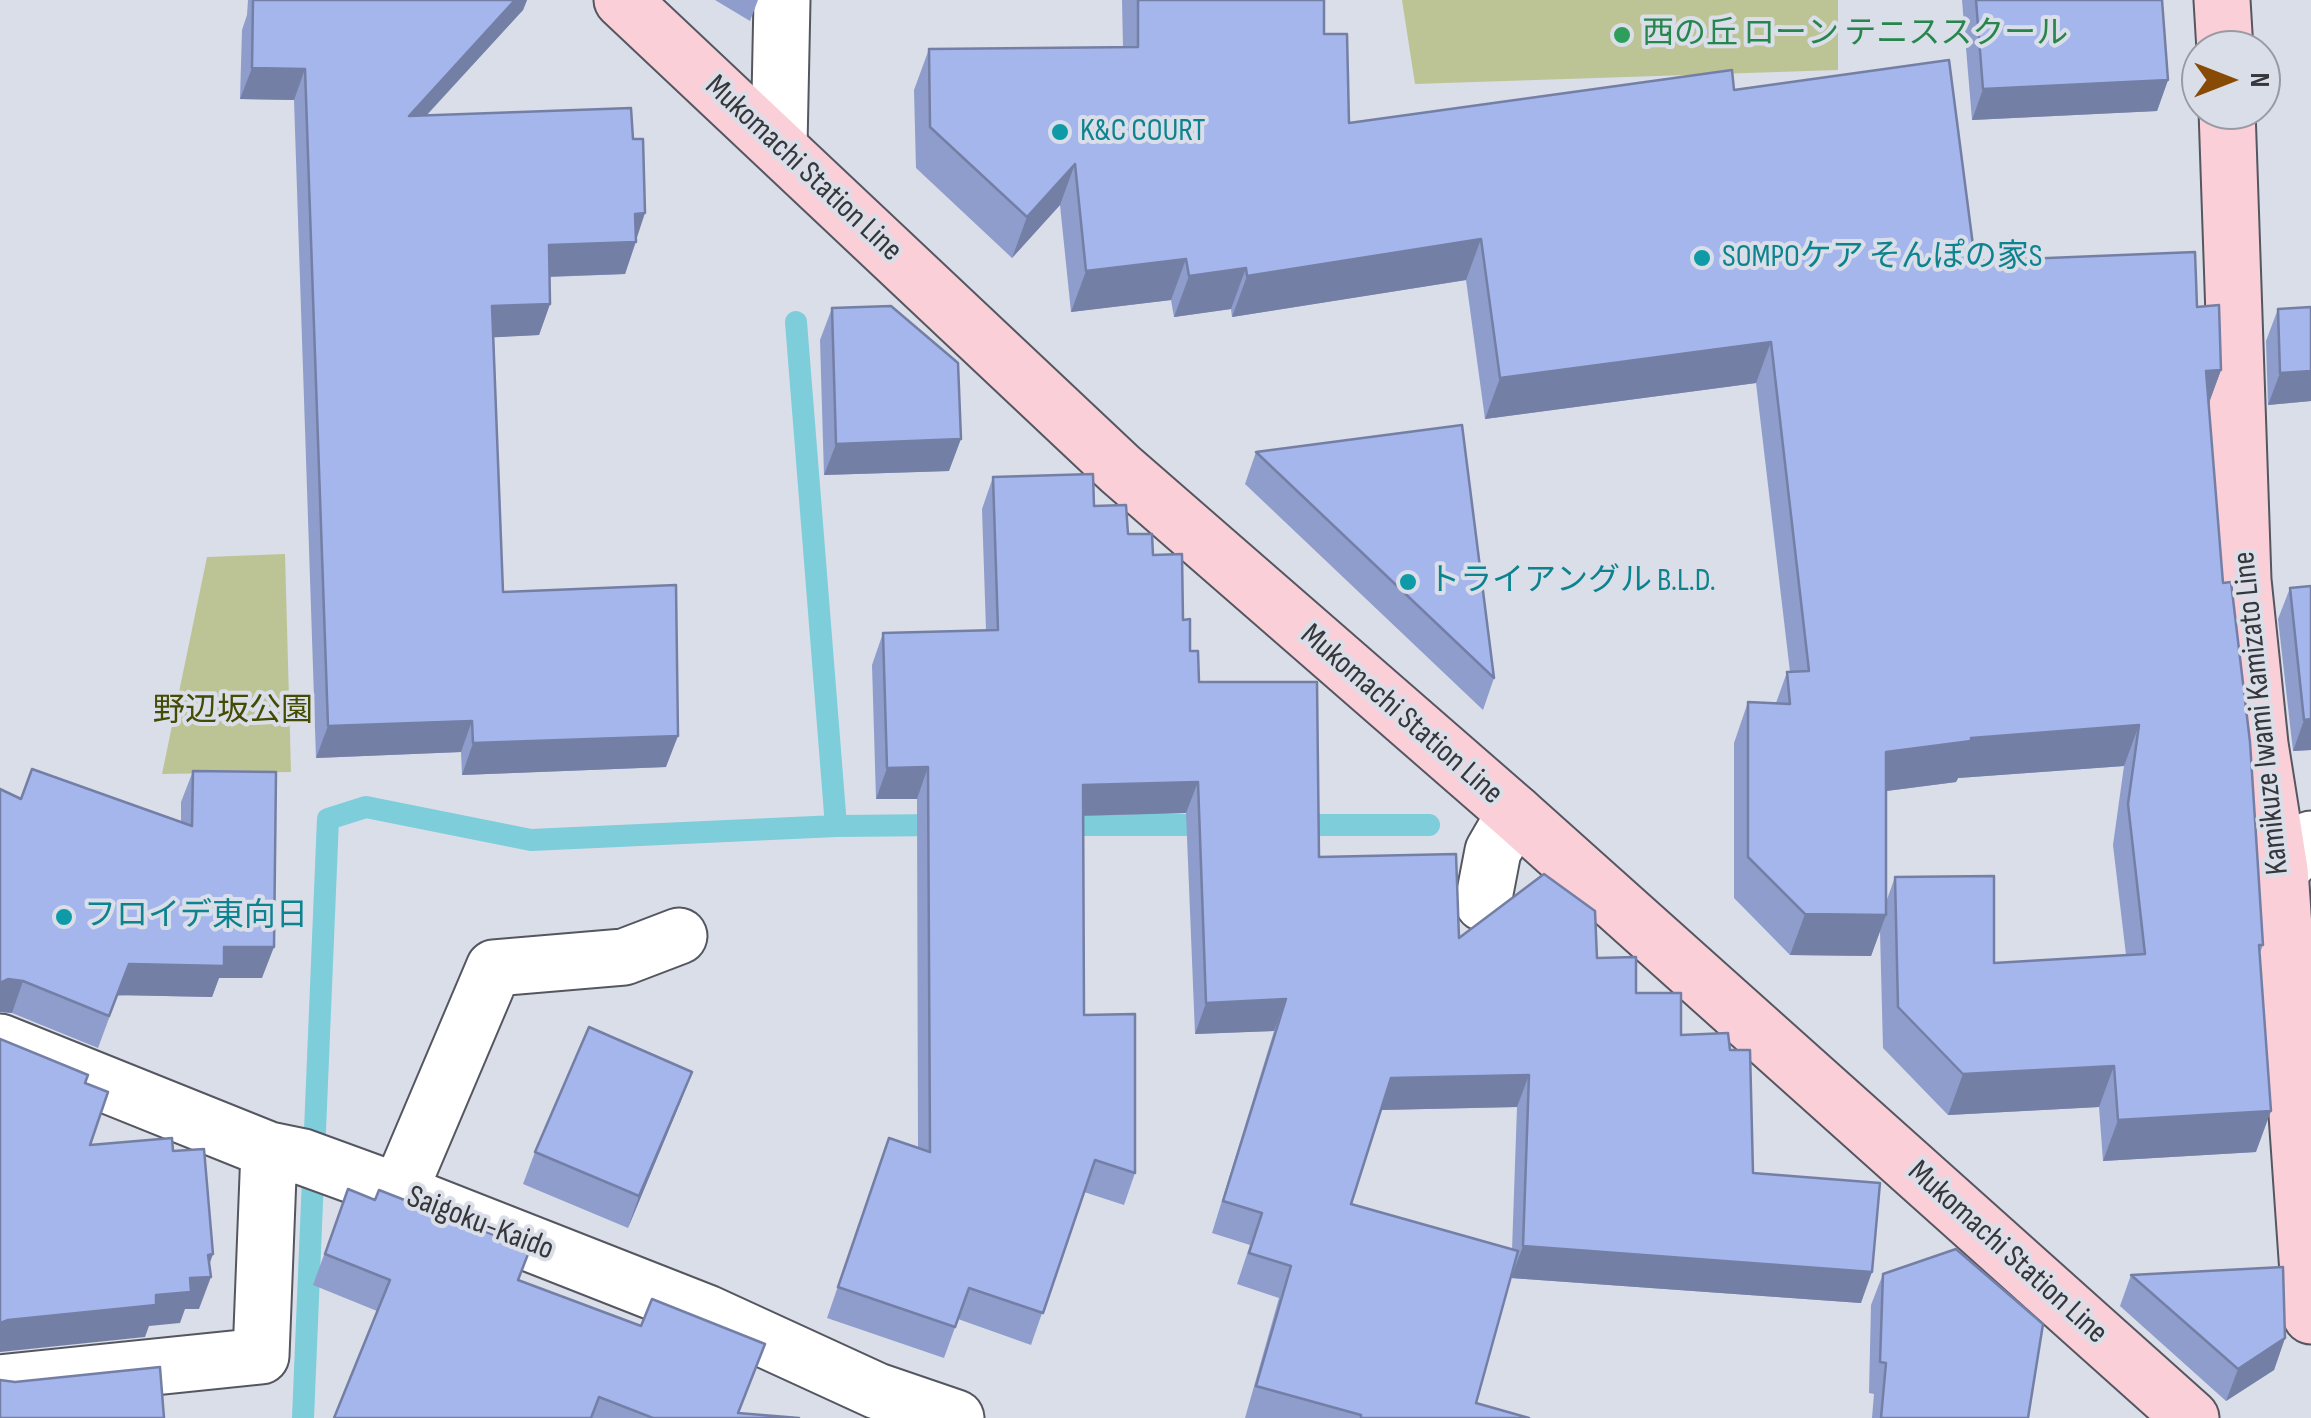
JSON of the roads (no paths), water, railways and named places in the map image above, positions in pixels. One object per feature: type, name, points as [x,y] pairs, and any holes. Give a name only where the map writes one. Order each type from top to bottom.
[{"type":"main road","name":"Mukomachi Station Line","points":[[622,0],[1120,469],[1515,813],[2192,1418]]},
{"type":"main road","points":[[2222,0],[2223,30]]},
{"type":"main road","name":"Kamikuze Iwami Kamizato Line","points":[[2228,130],[2243,580],[2260,744],[2296,854],[2311,1316]]},
{"type":"street","points":[[779,146],[782,0]]},
{"type":"street","points":[[1483,903],[1493,851],[1515,813]]},
{"type":"street","points":[[398,1192],[494,968],[624,957],[679,936]]},
{"type":"street","name":"Saigoku-Kaido","points":[[0,1042],[269,1150],[304,1157],[707,1313],[876,1405],[956,1418]]},
{"type":"street","points":[[0,1383],[261,1356],[269,1150]]},
{"type":"waterway","points":[[303,1418],[328,819],[366,807],[531,840],[836,826],[796,322]]},
{"type":"waterway","points":[[836,826],[945,825]]},
{"type":"waterway","points":[[1052,825],[1215,825]]},
{"type":"waterway","points":[[1287,825],[1429,825]]},
{"type":"place","name":"西の丘 ローン テニススクール","points":[[1622,35]]},
{"type":"place","name":"K&C COURT","points":[[1060,132]]},
{"type":"place","name":"SOMPOケア そんぽの家S","points":[[1702,258]]},
{"type":"place","name":"トライアングル B.L.D.","points":[[1408,582]]},
{"type":"place","name":"フロイデ東向日","points":[[64,917]]},
{"type":"park label","name":"野辺坂公園","points":[[233,712]]}]
